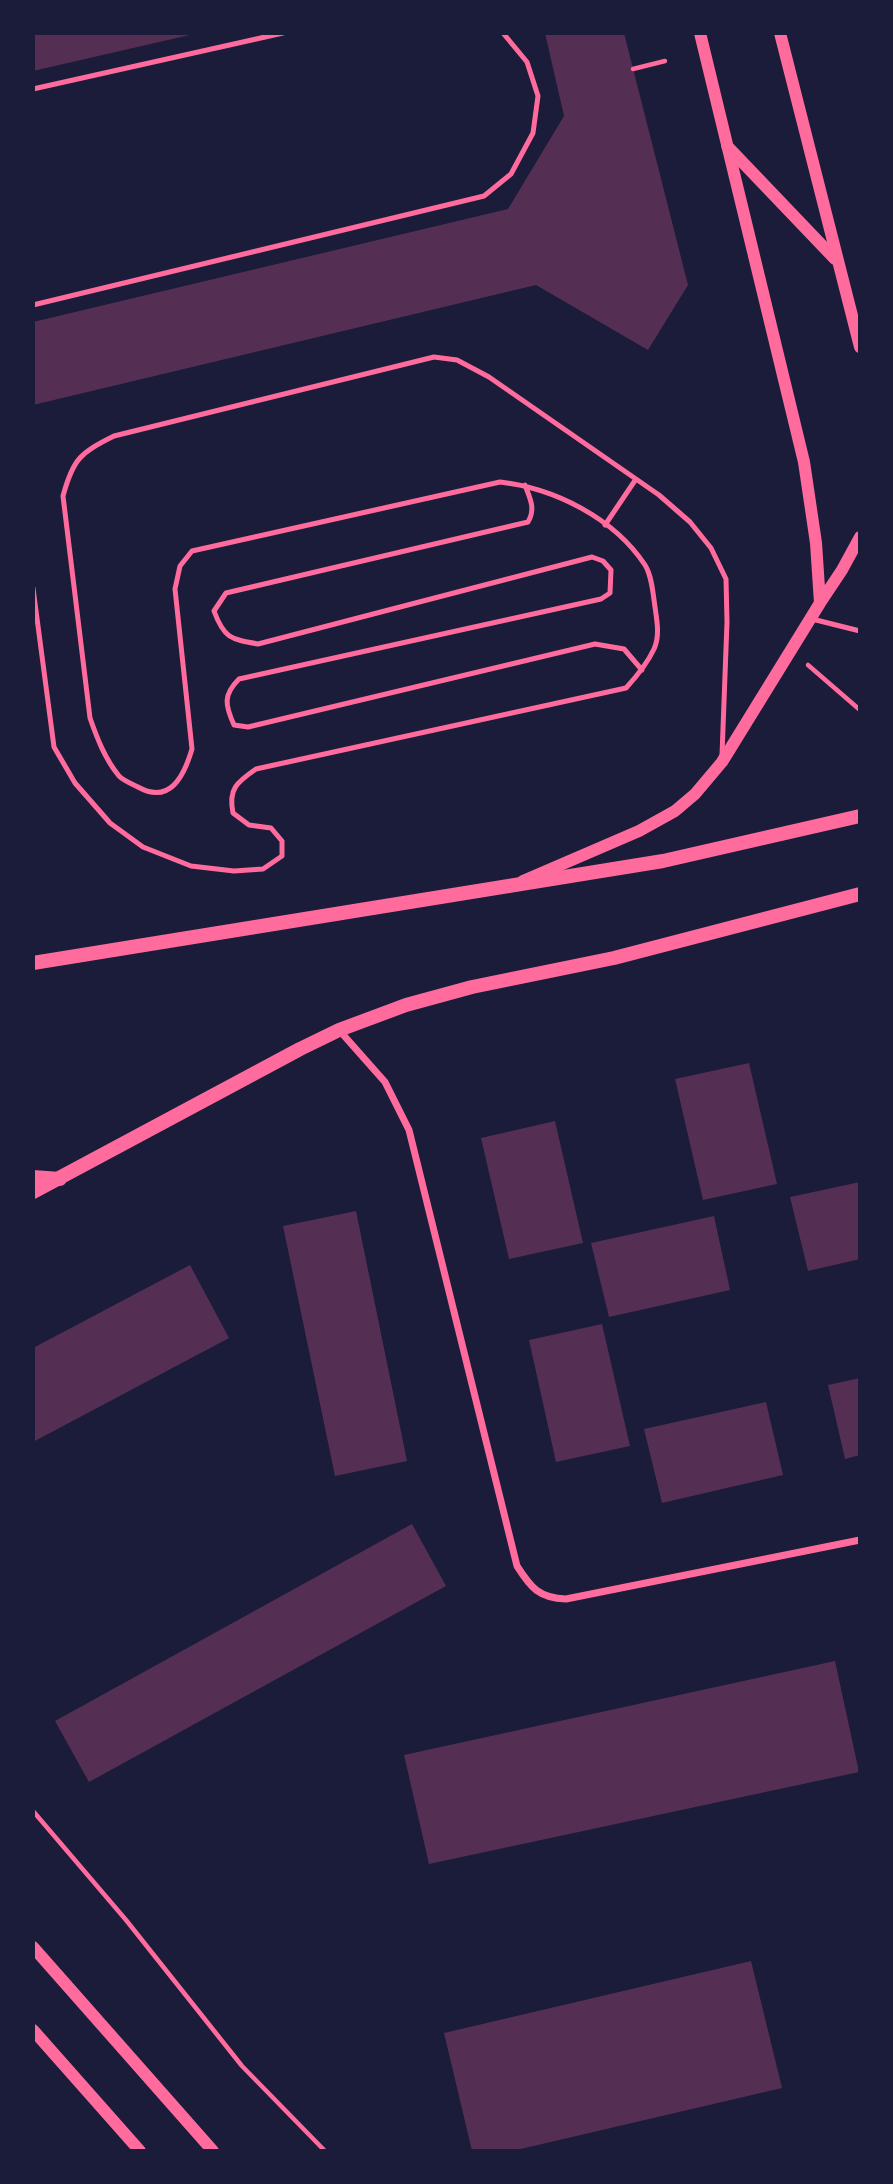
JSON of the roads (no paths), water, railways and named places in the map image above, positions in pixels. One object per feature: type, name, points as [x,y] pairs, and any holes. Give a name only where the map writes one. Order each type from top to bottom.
[{"type":"main road","points":[[33,963],[663,861],[860,816]]},
{"type":"main road","points":[[33,1192],[300,1049],[339,1030],[406,1005],[472,987],[614,958],[860,894]]},
{"type":"main road","points":[[33,1177],[60,1179]]},
{"type":"street","points":[[700,33],[804,462],[816,543],[820,603]]},
{"type":"street","points":[[780,33],[860,347]]},
{"type":"street","points":[[727,145],[837,261]]},
{"type":"street","points":[[506,887],[639,831],[675,811],[695,794],[722,762],[860,537]]},
{"type":"street","points":[[339,1030],[385,1082],[409,1130],[517,1566],[541,1595],[566,1599],[860,1540]]},
{"type":"street","points":[[33,1947],[213,2151]]},
{"type":"street","points":[[33,2030],[141,2151]]},
{"type":"lane","points":[[33,89],[284,33]]},
{"type":"lane","points":[[33,305],[484,196],[511,174],[517,164],[533,133],[538,96],[527,62],[503,33]]},
{"type":"lane","points":[[33,588],[54,747],[75,783],[110,822],[144,847],[191,866],[234,872],[263,869],[282,856],[282,841],[271,828],[249,825],[233,813],[230,799],[239,781],[256,769],[626,688],[642,670],[655,646],[658,626],[646,567],[623,540],[566,500],[524,485],[500,482],[192,551],[180,566],[175,589],[192,749],[185,772],[166,791],[149,793],[121,778],[101,748],[90,718],[63,496],[70,471],[86,450],[114,436],[434,357],[457,360],[489,377],[659,495],[690,522],[711,548],[726,579],[722,762]]},
{"type":"lane","points":[[605,525],[636,479]]},
{"type":"lane","points":[[524,485],[533,505],[533,513],[528,522],[226,593],[214,611],[221,631],[235,640],[258,644],[593,557],[603,561],[611,570],[610,593],[601,599],[239,679],[230,688],[226,707],[234,724],[248,727],[595,644],[624,649],[642,670]]},
{"type":"lane","points":[[810,619],[860,631]]}]
